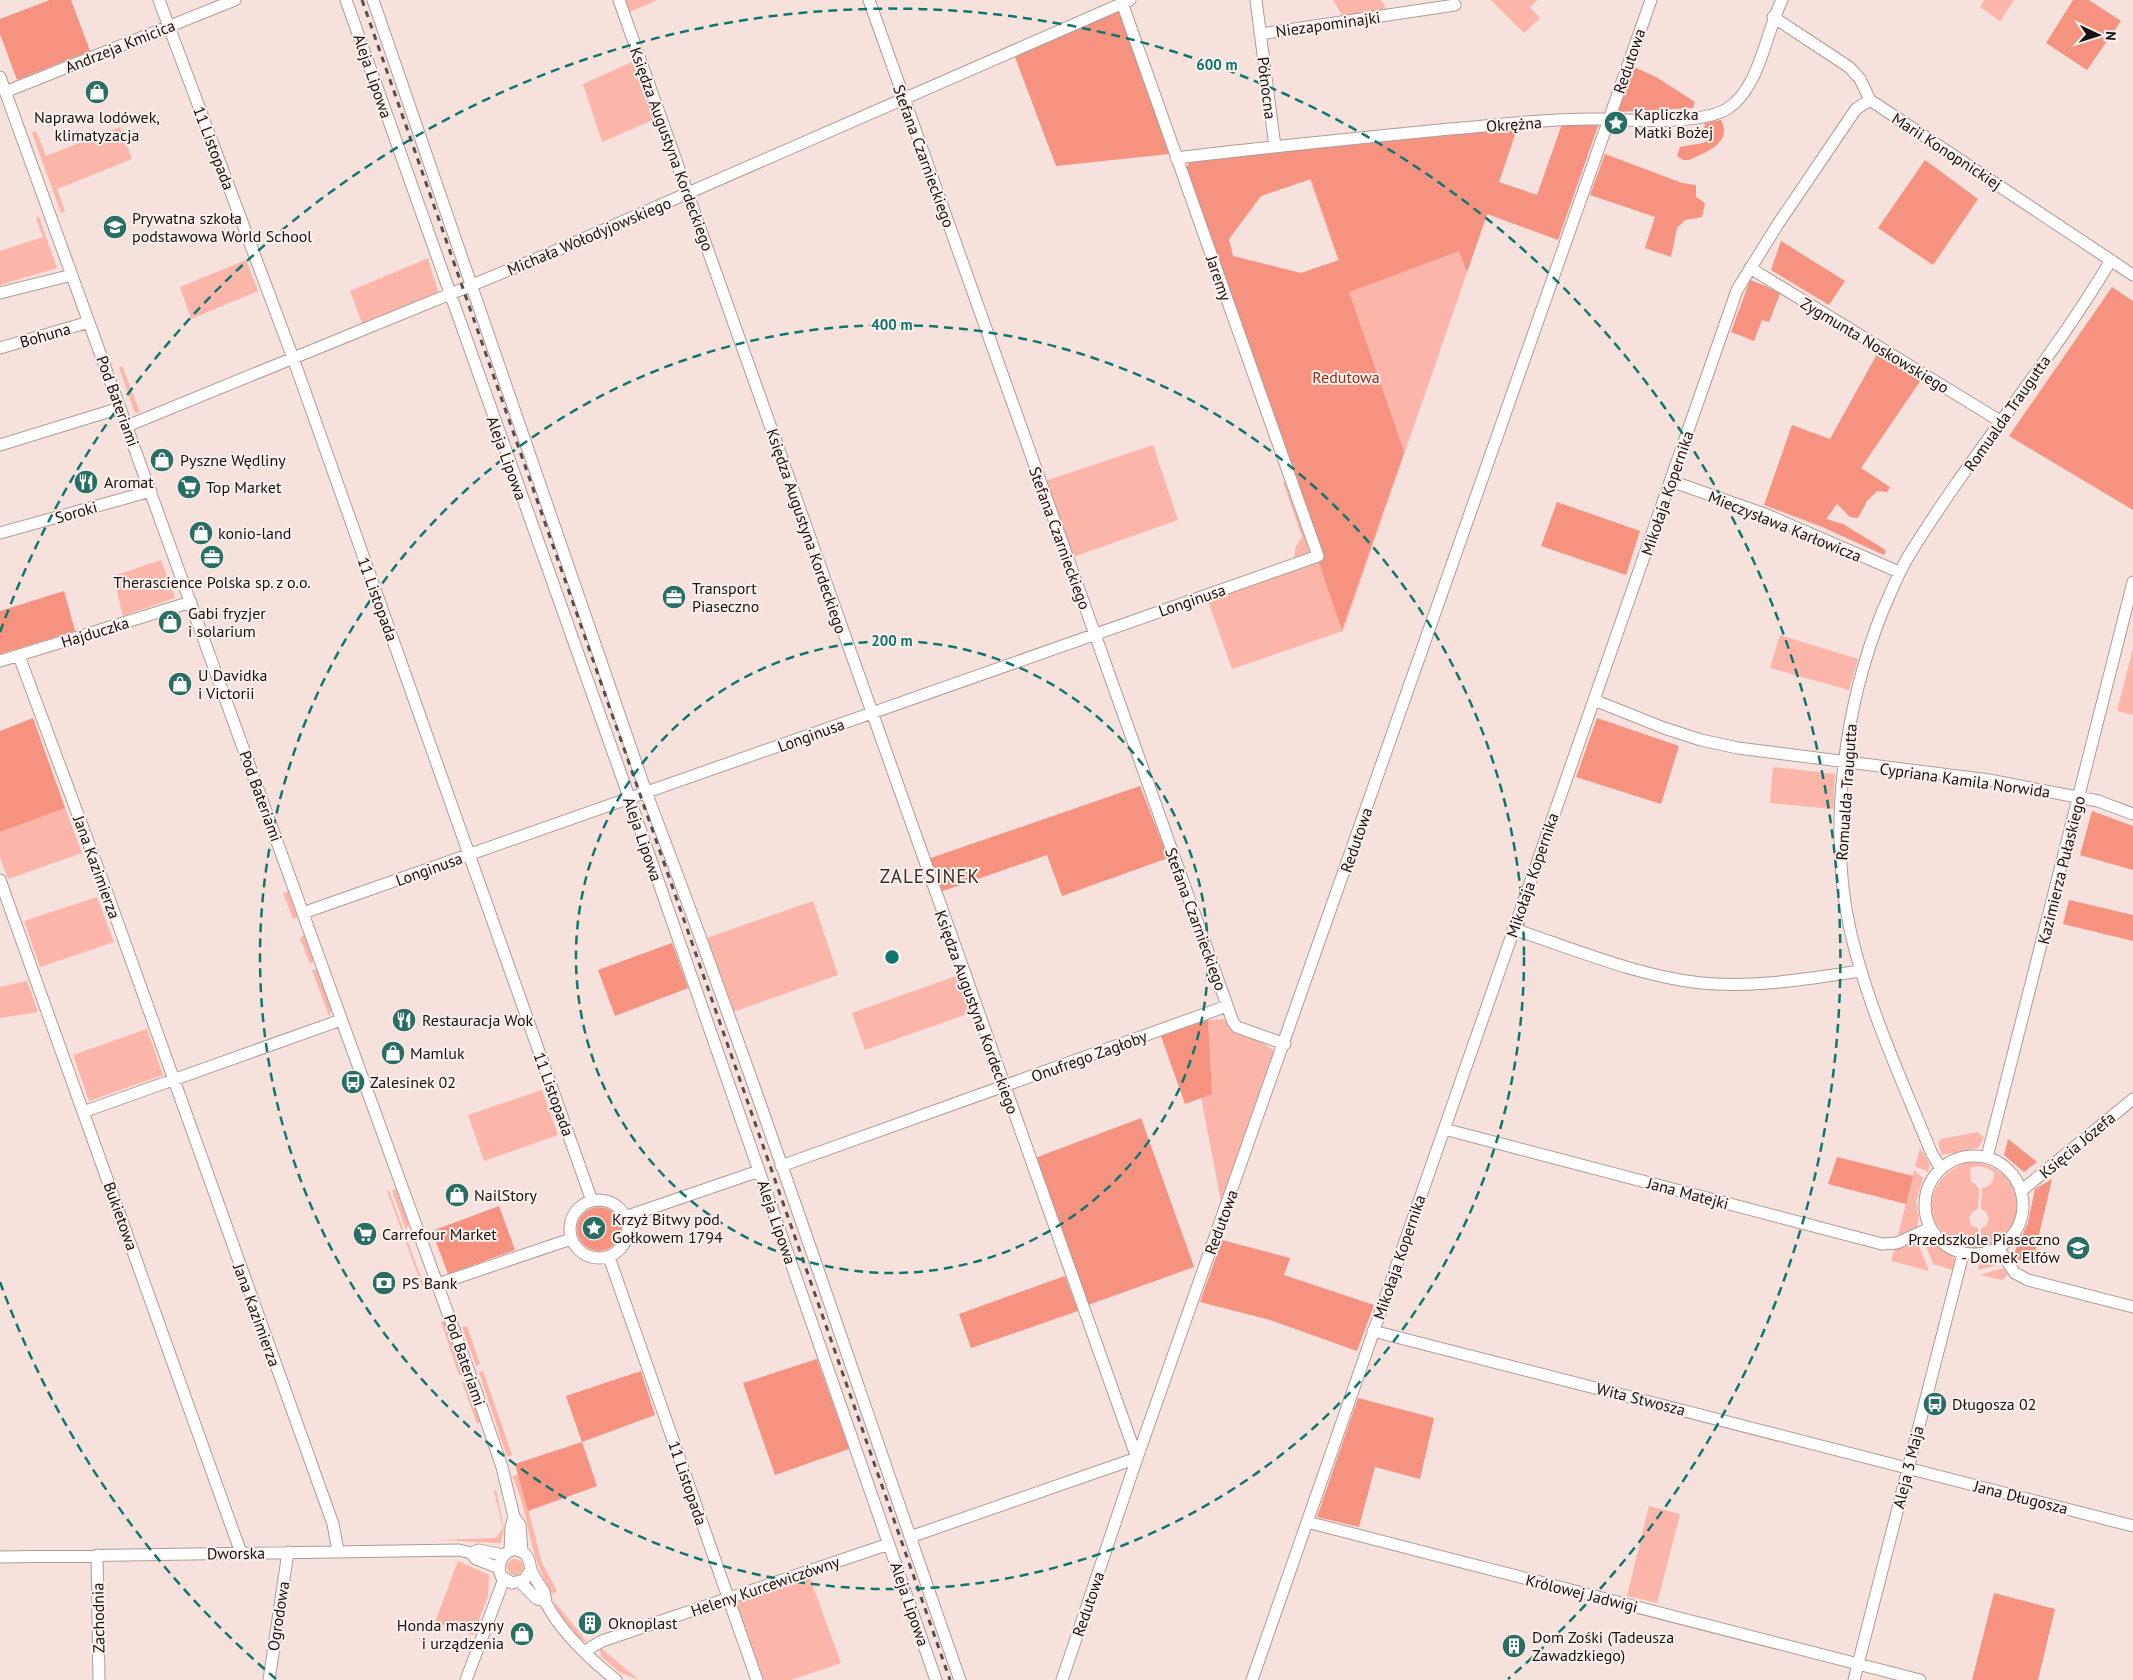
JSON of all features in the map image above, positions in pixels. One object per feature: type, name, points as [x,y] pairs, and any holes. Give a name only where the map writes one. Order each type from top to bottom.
[{"type":"street","name":"11 Listopada","points":[[158,0],[293,358],[592,1201]]},
{"type":"street","name":"Andrzeja Kmicica","points":[[2,84],[169,27],[235,0]]},
{"type":"street","name":"Aleja Lipowa","points":[[346,0],[629,797],[936,1680]]},
{"type":"street","name":"Aleja Lipowa","points":[[372,0],[646,792],[680,880],[960,1680]]},
{"type":"street","name":"Księdza Augustyna Kordeckiego","points":[[619,0],[1137,1458]]},
{"type":"street","name":"Stefana Czarnieckiego","points":[[869,0],[1233,1022],[1238,1027],[1285,1044]]},
{"type":"street","name":"Północna","points":[[1256,0],[1275,146]]},
{"type":"street","name":"Redutowa","points":[[1062,1680],[1137,1458],[1285,1044],[1651,0]]},
{"type":"street","name":"Okrężna","points":[[1176,158],[1378,135],[1517,123],[1696,118],[1720,112],[1739,99],[1751,84],[1774,17],[1782,0]]},
{"type":"street","name":"Michała Wołodyjowskiego","points":[[127,426],[472,286],[1124,1]]},
{"type":"street","name":"Jaremy","points":[[1124,1],[1176,158],[1318,556]]},
{"type":"street","name":"Niezapominajki","points":[[1260,34],[1455,5]]},
{"type":"street","name":"Marii Konopnickiej","points":[[1774,17],[1849,67],[1860,79],[1870,100],[2133,275]]},
{"type":"street","name":"Pod Bateriami","points":[[2,84],[304,913],[502,1467],[514,1517],[512,1523],[512,1553],[498,1568]]},
{"type":"street","name":"Mikołaja Kopernika","points":[[1252,1680],[1737,290],[1856,109],[1870,100]]},
{"type":"street","name":"Romualda Traugutta","points":[[1941,1169],[1931,1152],[1881,1030],[1860,971],[1850,932],[1842,883],[1841,838],[1845,762],[1854,703],[1864,661],[1899,572],[2000,421],[2085,304],[2111,260]]},
{"type":"street","name":"Zygmunta Noskowskiego","points":[[1750,268],[2000,421]]},
{"type":"street","points":[[0,293],[72,274]]},
{"type":"street","name":"Bohuna","points":[[0,348],[89,322]]},
{"type":"street","points":[[0,445],[120,408]]},
{"type":"street","name":"Mieczysława Karłowicza","points":[[1671,481],[1767,515],[1899,572]]},
{"type":"street","name":"Soroki","points":[[0,533],[151,491]]},
{"type":"street","name":"Longinusa","points":[[304,913],[1318,556]]},
{"type":"street","name":"Kazimierza Pułaskiego","points":[[1987,1157],[2133,582]]},
{"type":"street","name":"Hajduczka","points":[[0,661],[191,602]]},
{"type":"street","name":"Jana Kazimierza","points":[[19,656],[333,1524],[338,1551]]},
{"type":"street","name":"Cypriana Kamila Norwida","points":[[1594,700],[1701,740],[1738,748],[1989,780],[2098,801],[2133,814]]},
{"type":"street","name":"Bukietowa","points":[[0,880],[241,1553]]},
{"type":"street","points":[[1513,929],[1636,969],[1700,982],[1744,985],[1785,983],[1860,971]]},
{"type":"street","name":"Onufrego Zagłoby","points":[[781,1166],[1227,1006]]},
{"type":"street","points":[[83,1112],[341,1020]]},
{"type":"street","name":"Księcia Józefa","points":[[2021,1191],[2133,1099]]},
{"type":"street","name":"Jana Matejki","points":[[1444,1129],[1882,1244],[1897,1243],[1930,1228]]},
{"type":"street","points":[[1969,1156],[1987,1157],[2001,1164],[2018,1183],[2023,1208],[2018,1228],[2008,1241],[1998,1248],[1979,1254],[1963,1254],[1948,1246],[1930,1228],[1925,1211],[1926,1196],[1931,1181],[1941,1169],[1952,1161],[1969,1156]]},
{"type":"street","points":[[625,1217],[759,1171]]},
{"type":"street","points":[[592,1201],[604,1201],[617,1207],[625,1217],[628,1230],[626,1240],[622,1247],[609,1257],[598,1258],[588,1256],[578,1250],[572,1239],[570,1229],[576,1212],[592,1201]]},
{"type":"street","points":[[438,1284],[572,1239]]},
{"type":"street","points":[[1998,1248],[2015,1272],[2028,1280],[2133,1307]]},
{"type":"street","name":"Aleja 3 Maja","points":[[1854,1680],[1963,1254]]},
{"type":"street","name":"11 Listopada","points":[[609,1257],[758,1680]]},
{"type":"street","name":"Wita Stwosza","points":[[1373,1331],[1909,1466]]},
{"type":"street","points":[[910,1537],[1137,1458]]},
{"type":"street","name":"Jana Długosza","points":[[1909,1466],[2133,1526]]},
{"type":"street","name":"Królowej Jadwigi","points":[[1307,1522],[1920,1680]]},
{"type":"street","name":"Heleny Kurcewiczówny","points":[[585,1651],[602,1641],[889,1544]]},
{"type":"street","name":"Dworska","points":[[0,1557],[459,1550],[471,1553],[479,1550],[512,1553]]},
{"type":"street","name":"Ogrodowa","points":[[269,1680],[288,1552]]},
{"type":"street","name":"Dworska","points":[[471,1553],[476,1559],[498,1568]]},
{"type":"street","points":[[512,1553],[529,1559],[531,1570],[544,1592],[545,1601],[565,1629],[616,1680]]},
{"type":"street","name":"Zachodnia","points":[[97,1555],[99,1680]]},
{"type":"street","points":[[498,1568],[504,1579],[512,1583],[520,1582],[527,1577],[531,1570]]},
{"type":"street","points":[[466,1680],[504,1579]]},
{"type":"street","points":[[520,1582],[537,1599],[545,1601]]},
{"type":"green space","points":[[50,0],[71,0],[90,51],[17,80],[0,34],[0,19]]},
{"type":"green space","points":[[624,0],[657,0],[628,13]]},
{"type":"green space","points":[[1333,0],[1381,0],[1388,12],[1343,17]]},
{"type":"green space","points":[[1491,0],[1537,0],[1530,7],[1540,18],[1524,33]]},
{"type":"green space","points":[[1984,0],[2014,0],[2000,21],[1980,7]]},
{"type":"green space","points":[[2073,0],[2089,0],[2121,21],[2087,70],[2046,43]]},
{"type":"green space","points":[[1120,11],[1169,154],[1056,166],[1015,57]]},
{"type":"green space","points":[[634,61],[655,119],[602,142],[583,84]]},
{"type":"green space","points":[[1634,67],[1656,77],[1695,102],[1693,108],[1618,112]]},
{"type":"green space","points":[[1721,120],[1724,128],[1723,135],[1721,141],[1716,146],[1689,160],[1683,160],[1677,156],[1680,147],[1703,143],[1712,138],[1713,134],[1704,128],[1705,123]]},
{"type":"green space","name":"Redutowa","points":[[1599,123],[1558,240],[1487,214],[1467,272],[1459,251],[1349,292],[1404,452],[1342,630],[1318,560],[1323,558],[1186,169],[1190,161],[1299,147],[1300,150],[1517,129],[1499,182],[1537,195],[1562,124]],"holes":[[[1311,179],[1339,260],[1301,273],[1233,256],[1229,239],[1261,196]]]},
{"type":"green space","name":"Redutowa","points":[[1518,125],[1343,631],[1232,669],[1207,598],[1318,560],[1325,578],[1319,559],[1324,558],[1349,291],[1299,149]]},
{"type":"green space","points":[[120,127],[132,159],[57,189],[65,211],[61,213],[32,133],[36,131],[46,156]]},
{"type":"green space","points":[[1605,154],[1682,183],[1696,185],[1696,197],[1705,203],[1702,217],[1685,220],[1677,228],[1671,257],[1645,248],[1655,217],[1590,195]]},
{"type":"green space","points":[[1925,160],[1978,199],[1933,265],[1878,228]]},
{"type":"green space","points":[[39,217],[57,268],[0,285],[0,251],[43,237],[36,218]]},
{"type":"green space","points":[[1781,241],[1845,281],[1829,305],[1771,270]]},
{"type":"green space","points":[[428,258],[438,292],[362,323],[350,291]]},
{"type":"green space","points":[[246,260],[258,291],[191,319],[180,287]]},
{"type":"green space","points":[[1750,280],[1780,294],[1769,322],[1762,320],[1754,341],[1731,332]]},
{"type":"green space","points":[[2112,287],[2133,301],[2133,510],[2009,436]]},
{"type":"green space","points":[[1877,354],[1921,380],[1861,468],[1890,487],[1887,492],[1877,491],[1867,501],[1858,518],[1850,517],[1837,504],[1826,519],[1843,524],[1884,549],[1886,552],[1884,555],[1820,526],[1764,505],[1792,425],[1830,439]]},
{"type":"green space","points":[[122,366],[140,412],[135,413],[119,367]]},
{"type":"green space","points":[[1153,445],[1178,520],[1073,557],[1045,481]]},
{"type":"green space","points":[[1287,480],[1311,551],[1294,559],[1295,548],[1302,537],[1283,482]]},
{"type":"green space","points":[[1557,502],[1640,531],[1626,575],[1541,546]]},
{"type":"green space","points":[[161,560],[175,598],[123,616],[113,576]]},
{"type":"green space","points":[[64,591],[75,631],[0,654],[0,611]]},
{"type":"green space","points":[[1780,635],[1858,659],[1849,690],[1770,668]]},
{"type":"green space","points":[[2133,648],[2133,715],[2117,711]]},
{"type":"green space","points":[[33,718],[65,808],[0,832],[0,731]]},
{"type":"green space","points":[[1597,718],[1679,746],[1661,804],[1576,777]]},
{"type":"green space","points":[[1773,767],[1835,774],[1833,809],[1770,803]]},
{"type":"green space","points":[[1140,786],[1168,858],[1062,896],[1047,855],[940,892],[928,859]]},
{"type":"green space","points":[[65,808],[82,853],[8,879],[0,858],[0,832]]},
{"type":"green space","points":[[2092,811],[2133,826],[2133,870],[2080,855]]},
{"type":"green space","points":[[289,891],[298,917],[293,919],[283,893]]},
{"type":"green space","points":[[97,897],[114,942],[40,967],[24,921]]},
{"type":"green space","points":[[2069,900],[2133,915],[2133,941],[2063,924]]},
{"type":"green space","points":[[813,901],[838,975],[730,1013],[704,939]]},
{"type":"green space","points":[[305,934],[314,961],[310,964],[300,938]]},
{"type":"green space","points":[[672,943],[688,988],[615,1016],[598,970]]},
{"type":"green space","points":[[317,969],[332,1008],[329,1016],[312,970]]},
{"type":"green space","points":[[956,976],[970,1013],[865,1050],[852,1013]]},
{"type":"green space","points":[[27,981],[38,1012],[0,1018],[0,987]]},
{"type":"green space","points":[[1224,1019],[1234,1030],[1261,1041],[1274,1051],[1221,1202],[1201,1097],[1212,1094],[1208,1020]]},
{"type":"green space","points":[[1208,1020],[1212,1094],[1185,1104],[1161,1036]]},
{"type":"green space","points":[[147,1029],[163,1075],[89,1101],[73,1055]]},
{"type":"green space","points":[[542,1090],[558,1135],[484,1161],[468,1115]]},
{"type":"green space","points":[[1141,1118],[1194,1267],[1088,1305],[1035,1158]]},
{"type":"green space","points":[[1978,1132],[1984,1138],[1978,1148],[1942,1155],[1938,1144],[1941,1139]]},
{"type":"green space","points":[[2008,1139],[2037,1162],[2024,1172],[2004,1155]]},
{"type":"green space","points":[[1920,1148],[1930,1164],[1928,1172],[1915,1166]]},
{"type":"green space","points":[[1837,1157],[1913,1176],[1906,1204],[1828,1184]]},
{"type":"green space","points":[[1968,1162],[1988,1166],[2003,1174],[2013,1186],[2017,1200],[2016,1215],[2010,1229],[1998,1240],[1981,1248],[1981,1228],[1986,1226],[1989,1219],[1986,1212],[1981,1209],[1982,1188],[1991,1183],[1994,1178],[1994,1172],[1980,1166],[1970,1168],[1971,1181],[1979,1188],[1978,1209],[1972,1212],[1969,1219],[1972,1226],[1978,1228],[1978,1249],[1959,1244],[1945,1235],[1936,1223],[1932,1210],[1933,1196],[1939,1182],[1951,1171]]},
{"type":"green space","points":[[1914,1170],[1923,1178],[1916,1202],[1919,1217],[1917,1227],[1898,1235]]},
{"type":"green space","points":[[2052,1179],[2032,1265],[2017,1259],[2015,1251],[2028,1223],[2035,1189]]},
{"type":"green space","points":[[397,1189],[409,1223],[406,1230],[392,1190]]},
{"type":"green space","points":[[387,1191],[389,1191],[424,1286],[422,1286]]},
{"type":"green space","points":[[499,1206],[515,1250],[448,1274],[432,1231]]},
{"type":"green space","points":[[599,1207],[611,1211],[617,1217],[621,1229],[617,1241],[611,1247],[599,1251],[587,1247],[581,1241],[577,1229],[581,1217],[587,1211]]},
{"type":"green space","points":[[1923,1238],[1944,1249],[1954,1258],[1953,1270],[1933,1264]]},
{"type":"green space","points":[[1222,1240],[1290,1258],[1284,1275],[1374,1305],[1357,1351],[1270,1320],[1200,1302]]},
{"type":"green space","points":[[1913,1243],[1919,1246],[1929,1271],[1891,1261],[1895,1248],[1902,1248]]},
{"type":"green space","points":[[1992,1257],[2000,1262],[1997,1265],[1978,1270],[1980,1260]]},
{"type":"green space","points":[[2003,1268],[2008,1275],[2002,1280],[1980,1275]]},
{"type":"green space","points":[[1065,1276],[1078,1311],[971,1348],[959,1314]]},
{"type":"green space","points":[[444,1321],[463,1374],[459,1375],[441,1322]]},
{"type":"green space","points":[[467,1326],[480,1364],[476,1366],[462,1327]]},
{"type":"green space","points":[[817,1359],[849,1449],[775,1475],[743,1383]]},
{"type":"green space","points":[[483,1371],[512,1455],[507,1457],[479,1372]]},
{"type":"green space","points":[[641,1371],[655,1415],[582,1442],[566,1396]]},
{"type":"green space","points":[[466,1381],[481,1421],[477,1424],[462,1382]]},
{"type":"green space","points":[[1358,1398],[1434,1418],[1420,1479],[1375,1467],[1359,1527],[1317,1517]]},
{"type":"green space","points":[[582,1442],[597,1486],[528,1511],[515,1464]]},
{"type":"green space","points":[[519,1474],[542,1563],[557,1591],[552,1594],[538,1564],[524,1509],[513,1476]]},
{"type":"green space","points":[[496,1490],[504,1529],[501,1543],[438,1540],[496,1538],[503,1528],[494,1491]]},
{"type":"green space","points":[[1649,1506],[1680,1514],[1657,1603],[1627,1596]]},
{"type":"green space","points":[[515,1559],[521,1561],[523,1567],[521,1573],[515,1575],[509,1573],[507,1567],[509,1561]]},
{"type":"green space","points":[[458,1561],[489,1575],[488,1596],[473,1635],[435,1622]]},
{"type":"green space","points":[[808,1573],[841,1663],[791,1680],[764,1680],[735,1600]]},
{"type":"green space","points":[[1994,1593],[2055,1609],[2038,1680],[1972,1680]]},
{"type":"green space","points":[[554,1601],[587,1642],[571,1631],[558,1612]]},
{"type":"green space","points":[[599,1646],[603,1646],[602,1649],[639,1680],[619,1672],[601,1656]]},
{"type":"railway","points":[[362,0],[950,1680]]},
{"type":"place","name":"Naprawa lodówek, klimatyzacja","points":[[97,92]]},
{"type":"place","name":"Kapliczka Matki Bożej","points":[[1616,123]]},
{"type":"place","name":"Prywatna szkoła podstawowa World School","points":[[115,227]]},
{"type":"place","name":"Pyszne Wędliny","points":[[162,460]]},
{"type":"place","name":"Aromat","points":[[86,482]]},
{"type":"place","name":"Top Market","points":[[189,487]]},
{"type":"place","name":"konio-land","points":[[201,533]]},
{"type":"place","name":"Therascience Polska sp. z o.o.","points":[[212,557]]},
{"type":"place","name":"Transport Piaseczno","points":[[674,597]]},
{"type":"place","name":"Gabi fryzjer i solarium","points":[[170,622]]},
{"type":"place","name":"U Davidka i Victorii","points":[[180,684]]},
{"type":"place","name":"Restauracja Wok","points":[[404,1020]]},
{"type":"place","name":"Mamluk","points":[[393,1053]]},
{"type":"place","name":"Zalesinek 02","points":[[353,1082]]},
{"type":"place","name":"NailStory","points":[[457,1195]]},
{"type":"place","name":"Krzyż Bitwy pod Gołkowem 1794","points":[[594,1228]]},
{"type":"place","name":"Carrefour Market","points":[[365,1234]]},
{"type":"place","name":"Przedszkole Piaseczno - Domek Elfów","points":[[2078,1248]]},
{"type":"place","name":"PS Bank","points":[[384,1283]]},
{"type":"place","name":"Długosza 02","points":[[1935,1404]]},
{"type":"place","name":"Oknoplast","points":[[590,1623]]},
{"type":"place","name":"Honda maszyny i urządzenia","points":[[522,1634]]},
{"type":"place","name":"Dom Zośki (Tadeusza Zawadzkiego)","points":[[1514,1646]]},
{"type":"district","name":"ZALESINEK","points":[[930,876]]}]
